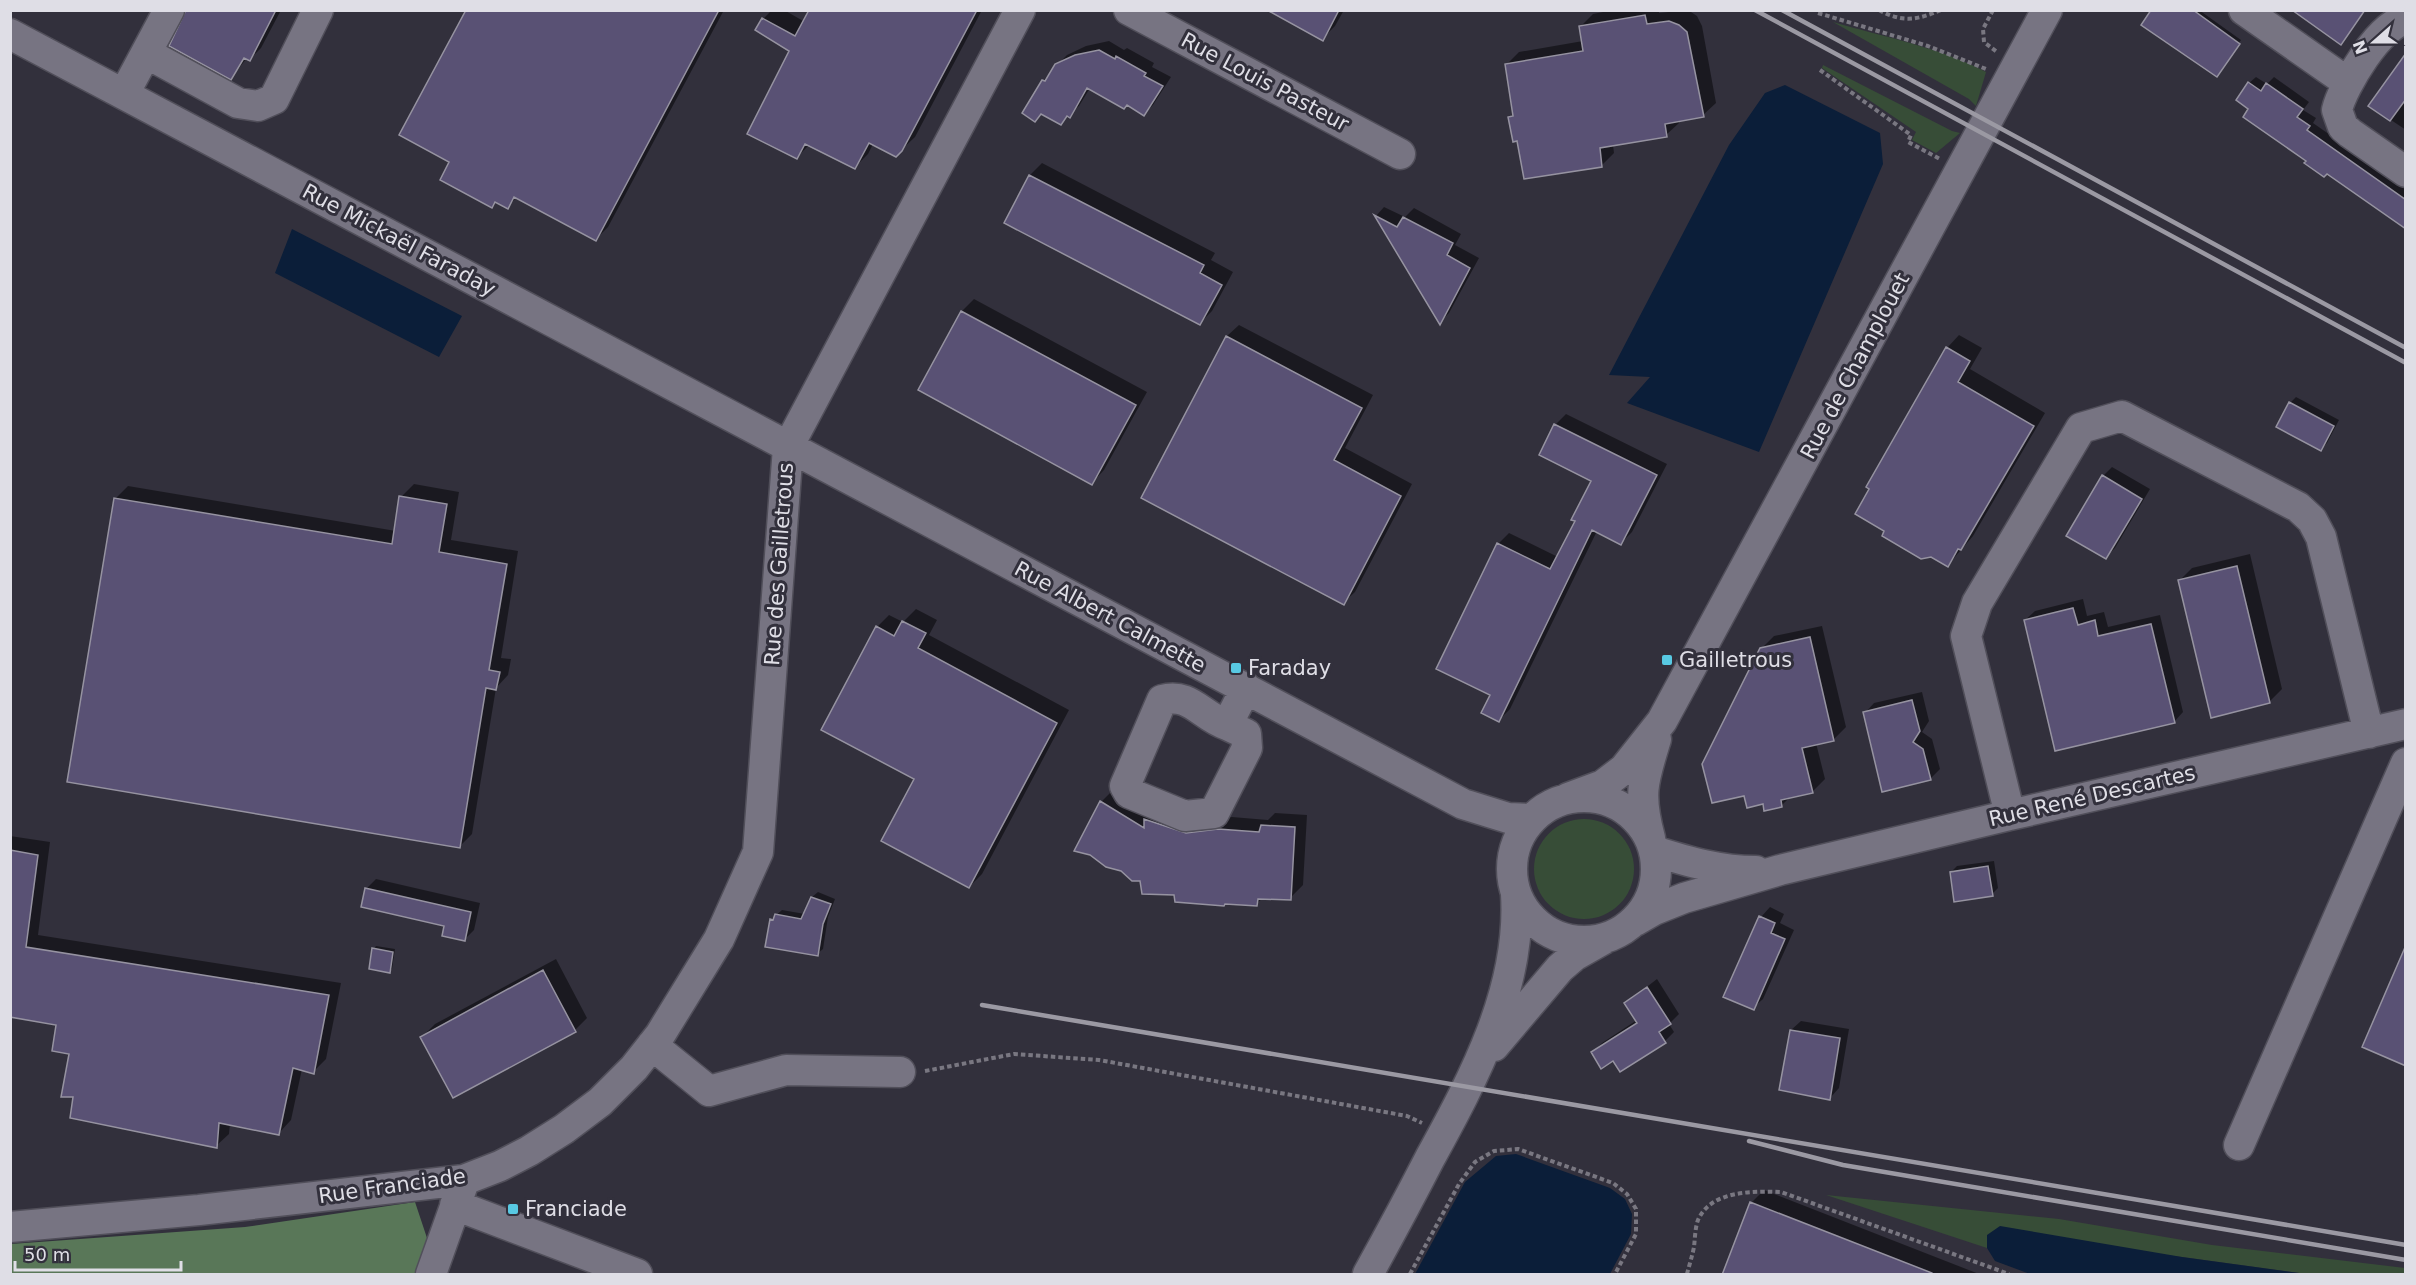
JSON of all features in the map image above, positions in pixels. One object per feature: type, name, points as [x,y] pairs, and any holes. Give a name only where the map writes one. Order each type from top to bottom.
[{"type":"street","points":[[124,94],[169,10]]},
{"type":"street","points":[[146,53],[237,103],[258,106],[274,99],[318,10]]},
{"type":"street","name":"Rue des Gailletrous","points":[[694,980],[719,939],[758,852],[788,447],[1020,10]]},
{"type":"street","name":"Rue Louis Pasteur","points":[[1129,10],[1400,154]]},
{"type":"street","name":"Rue de Champlouet","points":[[1653,847],[1643,810],[1643,778],[1662,721],[2002,68],[2047,10]]},
{"type":"street","points":[[2244,10],[2347,82]]},
{"type":"street","points":[[2406,20],[2391,25],[2384,32],[2347,82],[2337,110],[2343,127],[2406,172]]},
{"type":"street","name":"Rue Mickaël Faraday","points":[[10,34],[788,447]]},
{"type":"street","points":[[2010,815],[1966,636],[1977,603],[2080,428],[2122,416],[2298,507],[2312,520],[2321,537],[2369,732]]},
{"type":"street","name":"Rue Albert Calmette","points":[[788,447],[1463,804],[1508,818],[1531,819]]},
{"type":"street","points":[[1227,725],[1246,688]]},
{"type":"street","name":"Rue de Champlouet","points":[[1568,798],[1603,785],[1624,769],[1662,721]]},
{"type":"street","name":"Rue René Descartes","points":[[1635,921],[1654,910],[1684,898],[1780,870],[2369,732],[2405,728]]},
{"type":"street","points":[[2239,1145],[2406,763]]},
{"type":"street","points":[[1368,1275],[1479,1065],[1500,1005],[1515,947],[1518,922],[1512,876],[1513,858],[1519,834],[1531,819],[1548,806],[1568,798],[1589,796],[1608,800],[1625,809],[1640,822],[1653,847],[1656,867],[1654,887],[1647,905],[1635,921],[1620,932],[1574,956],[1560,968],[1523,1009],[1479,1065]]},
{"type":"street","name":"Rue Albert Calmette","points":[[1463,804],[1502,840],[1513,858]]},
{"type":"street","name":"Rue René Descartes","points":[[1653,847],[1697,865],[1734,871],[1780,870]]},
{"type":"street","points":[[1516,894],[1524,910],[1541,927],[1562,938],[1585,941],[1604,939]]},
{"type":"street","name":"Rue Franciade","points":[[10,1227],[199,1210],[460,1192],[564,1129],[600,1102],[634,1068],[652,1045],[694,980]]},
{"type":"street","points":[[652,1045],[709,1091],[786,1070],[900,1072]]},
{"type":"street","points":[[431,1275],[460,1192],[637,1275]]},
{"type":"path","points":[[1879,10],[1893,18],[1918,19],[1941,10]]},
{"type":"path","points":[[1992,10],[1983,29],[1984,42],[2002,68]]},
{"type":"path","points":[[1818,13],[1928,46],[1972,62],[2002,68]]},
{"type":"path","points":[[1820,70],[1911,135],[1908,142],[1938,158]]},
{"type":"path","points":[[900,1072],[935,1071],[1014,1054],[1099,1060],[1407,1116],[1443,1134]]},
{"type":"path","points":[[1410,1275],[1459,1184],[1475,1162],[1494,1151],[1518,1149],[1612,1183],[1627,1194],[1636,1209],[1636,1234],[1615,1275]]},
{"type":"path","points":[[1687,1275],[1697,1222],[1703,1212],[1719,1200],[1740,1192],[1781,1191],[2009,1275]]},
{"type":"green space","points":[[1833,22],[1930,49],[1986,72],[1976,106],[1969,99]]},
{"type":"green space","points":[[1823,65],[1960,133],[1936,153],[1912,140],[1916,132],[1822,68]]},
{"type":"green space","points":[[1584,819],[1612,827],[1626,841],[1634,869],[1626,897],[1612,911],[1584,919],[1556,911],[1542,897],[1534,869],[1542,841],[1556,827]]},
{"type":"green space","points":[[1826,1195],[2059,1219],[2212,1245],[2405,1268],[2405,1274],[2307,1274],[1987,1235],[1987,1248]]},
{"type":"green space","points":[[415,1202],[431,1250],[421,1274],[11,1274],[11,1244],[245,1227]]},
{"type":"water","points":[[1785,85],[1880,133],[1883,164],[1759,452],[1627,403],[1650,377],[1609,375],[1729,145],[1765,93]]},
{"type":"water","points":[[292,229],[462,316],[439,357],[275,273]]},
{"type":"water","points":[[1516,1154],[1610,1188],[1625,1199],[1632,1214],[1631,1234],[1610,1274],[1415,1274],[1465,1182],[1496,1156]]},
{"type":"water","points":[[2000,1226],[2182,1257],[2307,1274],[2030,1274],[1995,1261],[1987,1248],[1987,1235]]},
{"type":"building","points":[[186,10],[276,10],[250,61],[244,58],[231,80],[169,46]]},
{"type":"building","points":[[466,10],[719,10],[596,241],[514,197],[508,209],[495,202],[492,208],[440,180],[449,162],[399,135]]},
{"type":"building","points":[[809,10],[977,10],[902,151],[896,157],[869,143],[855,169],[805,144],[797,159],[747,134],[789,51],[755,30],[762,18],[795,36]]},
{"type":"building","points":[[1267,10],[1339,10],[1323,41]]},
{"type":"building","points":[[2151,10],[2193,10],[2240,44],[2217,77],[2141,25]]},
{"type":"building","points":[[2292,10],[2365,10],[2341,45]]},
{"type":"building","points":[[1645,15],[1647,24],[1669,21],[1679,25],[1687,32],[1704,117],[1665,124],[1667,137],[1600,148],[1602,167],[1524,179],[1517,141],[1513,142],[1508,117],[1513,116],[1505,64],[1583,51],[1579,26]]},
{"type":"building","points":[[1099,50],[1115,59],[1116,56],[1146,73],[1144,76],[1163,86],[1144,116],[1127,105],[1124,109],[1087,88],[1070,118],[1067,116],[1061,125],[1041,114],[1035,122],[1022,113],[1042,80],[1045,81],[1055,64],[1075,55]]},
{"type":"building","points":[[2406,53],[2406,99],[2390,121],[2368,106]]},
{"type":"building","points":[[2248,82],[2261,91],[2266,83],[2303,109],[2297,117],[2310,126],[2307,130],[2406,200],[2406,229],[2327,174],[2324,177],[2304,163],[2306,161],[2243,117],[2248,109],[2236,100]]},
{"type":"building","points":[[1029,175],[1204,265],[1200,273],[1222,285],[1200,325],[1004,223]]},
{"type":"building","points":[[1374,215],[1397,227],[1403,217],[1453,243],[1447,255],[1470,268],[1440,325]]},
{"type":"building","points":[[961,311],[1136,405],[1092,485],[918,390]]},
{"type":"building","points":[[1226,336],[1362,408],[1334,460],[1401,496],[1344,605],[1141,498]]},
{"type":"building","points":[[1946,347],[1970,361],[1958,382],[2034,426],[1961,550],[1958,549],[1948,567],[1931,557],[1921,559],[1882,536],[1884,531],[1855,514],[1869,489],[1866,487]]},
{"type":"building","points":[[2289,402],[2334,426],[2321,451],[2276,427]]},
{"type":"building","points":[[1554,424],[1657,475],[1621,545],[1592,530],[1499,722],[1481,713],[1490,695],[1436,669],[1497,543],[1550,569],[1575,521],[1571,520],[1591,481],[1539,455]]},
{"type":"building","points":[[2102,475],[2142,499],[2106,559],[2066,536]]},
{"type":"building","points":[[399,496],[447,504],[439,552],[507,564],[489,670],[500,672],[496,690],[486,688],[460,848],[67,782],[114,498],[392,544]]},
{"type":"building","points":[[2237,566],[2270,703],[2211,718],[2178,580]]},
{"type":"building","points":[[2073,608],[2078,625],[2095,620],[2098,636],[2151,624],[2175,723],[2055,751],[2024,620]]},
{"type":"building","points":[[902,621],[926,633],[918,648],[1057,723],[969,888],[881,841],[914,779],[821,730],[876,626],[894,636]]},
{"type":"building","points":[[1810,637],[1834,741],[1802,748],[1813,793],[1781,800],[1782,807],[1764,811],[1763,804],[1747,808],[1744,796],[1712,803],[1702,764],[1760,648]]},
{"type":"building","points":[[1912,700],[1920,731],[1913,742],[1923,749],[1931,780],[1882,792],[1863,712]]},
{"type":"building","points":[[1100,801],[1144,828],[1144,819],[1186,833],[1218,829],[1259,832],[1261,825],[1295,827],[1291,900],[1258,899],[1257,906],[1225,904],[1224,906],[1175,902],[1174,895],[1142,894],[1140,881],[1132,881],[1121,871],[1106,867],[1090,855],[1074,851]]},
{"type":"building","points":[[10,850],[38,855],[26,947],[329,995],[314,1074],[293,1068],[279,1135],[219,1123],[217,1148],[70,1118],[73,1097],[61,1097],[69,1054],[52,1051],[56,1025],[10,1017]]},
{"type":"building","points":[[1988,866],[1993,896],[1954,902],[1950,872]]},
{"type":"building","points":[[365,888],[471,912],[465,941],[442,936],[444,926],[361,907]]},
{"type":"building","points":[[811,897],[831,904],[823,924],[818,956],[765,947],[770,919],[773,920],[775,914],[801,919]]},
{"type":"building","points":[[1759,916],[1775,923],[1771,933],[1785,939],[1754,1010],[1723,997]]},
{"type":"building","points":[[2406,945],[2406,1066],[2362,1047]]},
{"type":"building","points":[[372,948],[393,952],[390,973],[369,969]]},
{"type":"building","points":[[543,970],[576,1032],[453,1098],[420,1037]]},
{"type":"building","points":[[1647,987],[1671,1024],[1659,1032],[1666,1043],[1620,1072],[1613,1061],[1601,1069],[1591,1052],[1637,1023],[1624,1003]]},
{"type":"building","points":[[1790,1030],[1840,1038],[1830,1100],[1779,1090]]},
{"type":"building","points":[[1750,1202],[1932,1273],[1932,1275],[1722,1275]]},
{"type":"railway","points":[[1755,10],[2406,363]]},
{"type":"railway","points":[[1782,10],[2406,348]]},
{"type":"railway","points":[[982,1005],[2406,1245]]},
{"type":"railway","points":[[1749,1141],[1843,1165],[2406,1260]]},
{"type":"place","name":"Gailletrous","points":[[1667,660]]},
{"type":"place","name":"Faraday","points":[[1236,668]]},
{"type":"place","name":"Franciade","points":[[513,1209]]}]
